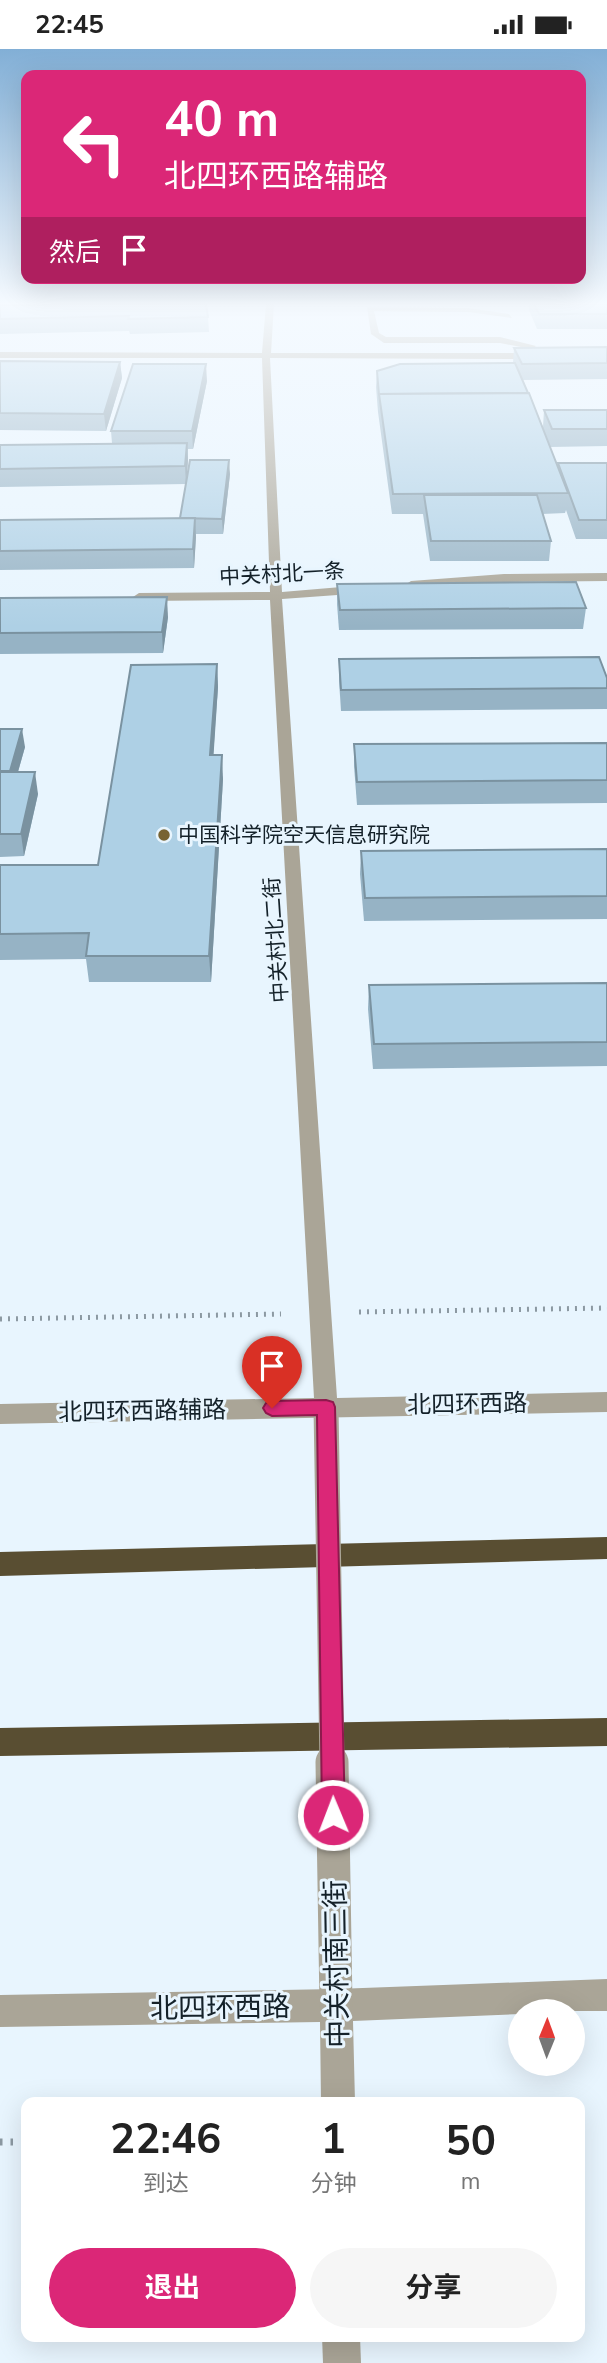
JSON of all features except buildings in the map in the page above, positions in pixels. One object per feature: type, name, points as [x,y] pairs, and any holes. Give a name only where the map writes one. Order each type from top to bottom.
[{"type":"highway","points":[[0,1564],[607,1548]]},
{"type":"highway","points":[[0,1742],[607,1732]]},
{"type":"street","name":"中关村北二街","points":[[268,412],[276,596],[326,1407]]},
{"type":"street","points":[[397,586],[504,578],[607,577]]},
{"type":"street","name":"中关村北一条","points":[[124,598],[276,596],[383,587]]},
{"type":"street","name":"北四环西路","points":[[326,1407],[607,1402]]},
{"type":"street","name":"北四环西路辅路","points":[[0,1414],[326,1407]]},
{"type":"street","name":"中关村南三街","points":[[326,1407],[338,2097]]},
{"type":"street","name":"北四环西路","points":[[0,2011],[336,2005],[607,1995]]},
{"type":"street","points":[[341,2342],[342,2363]]},
{"type":"path","points":[[0,2143],[21,2142]]},
{"type":"place","name":"中国科学院空天信息研究院","points":[[164,835]]},
{"type":"route","points":[[272,1408],[326,1407],[333,1815]]}]
